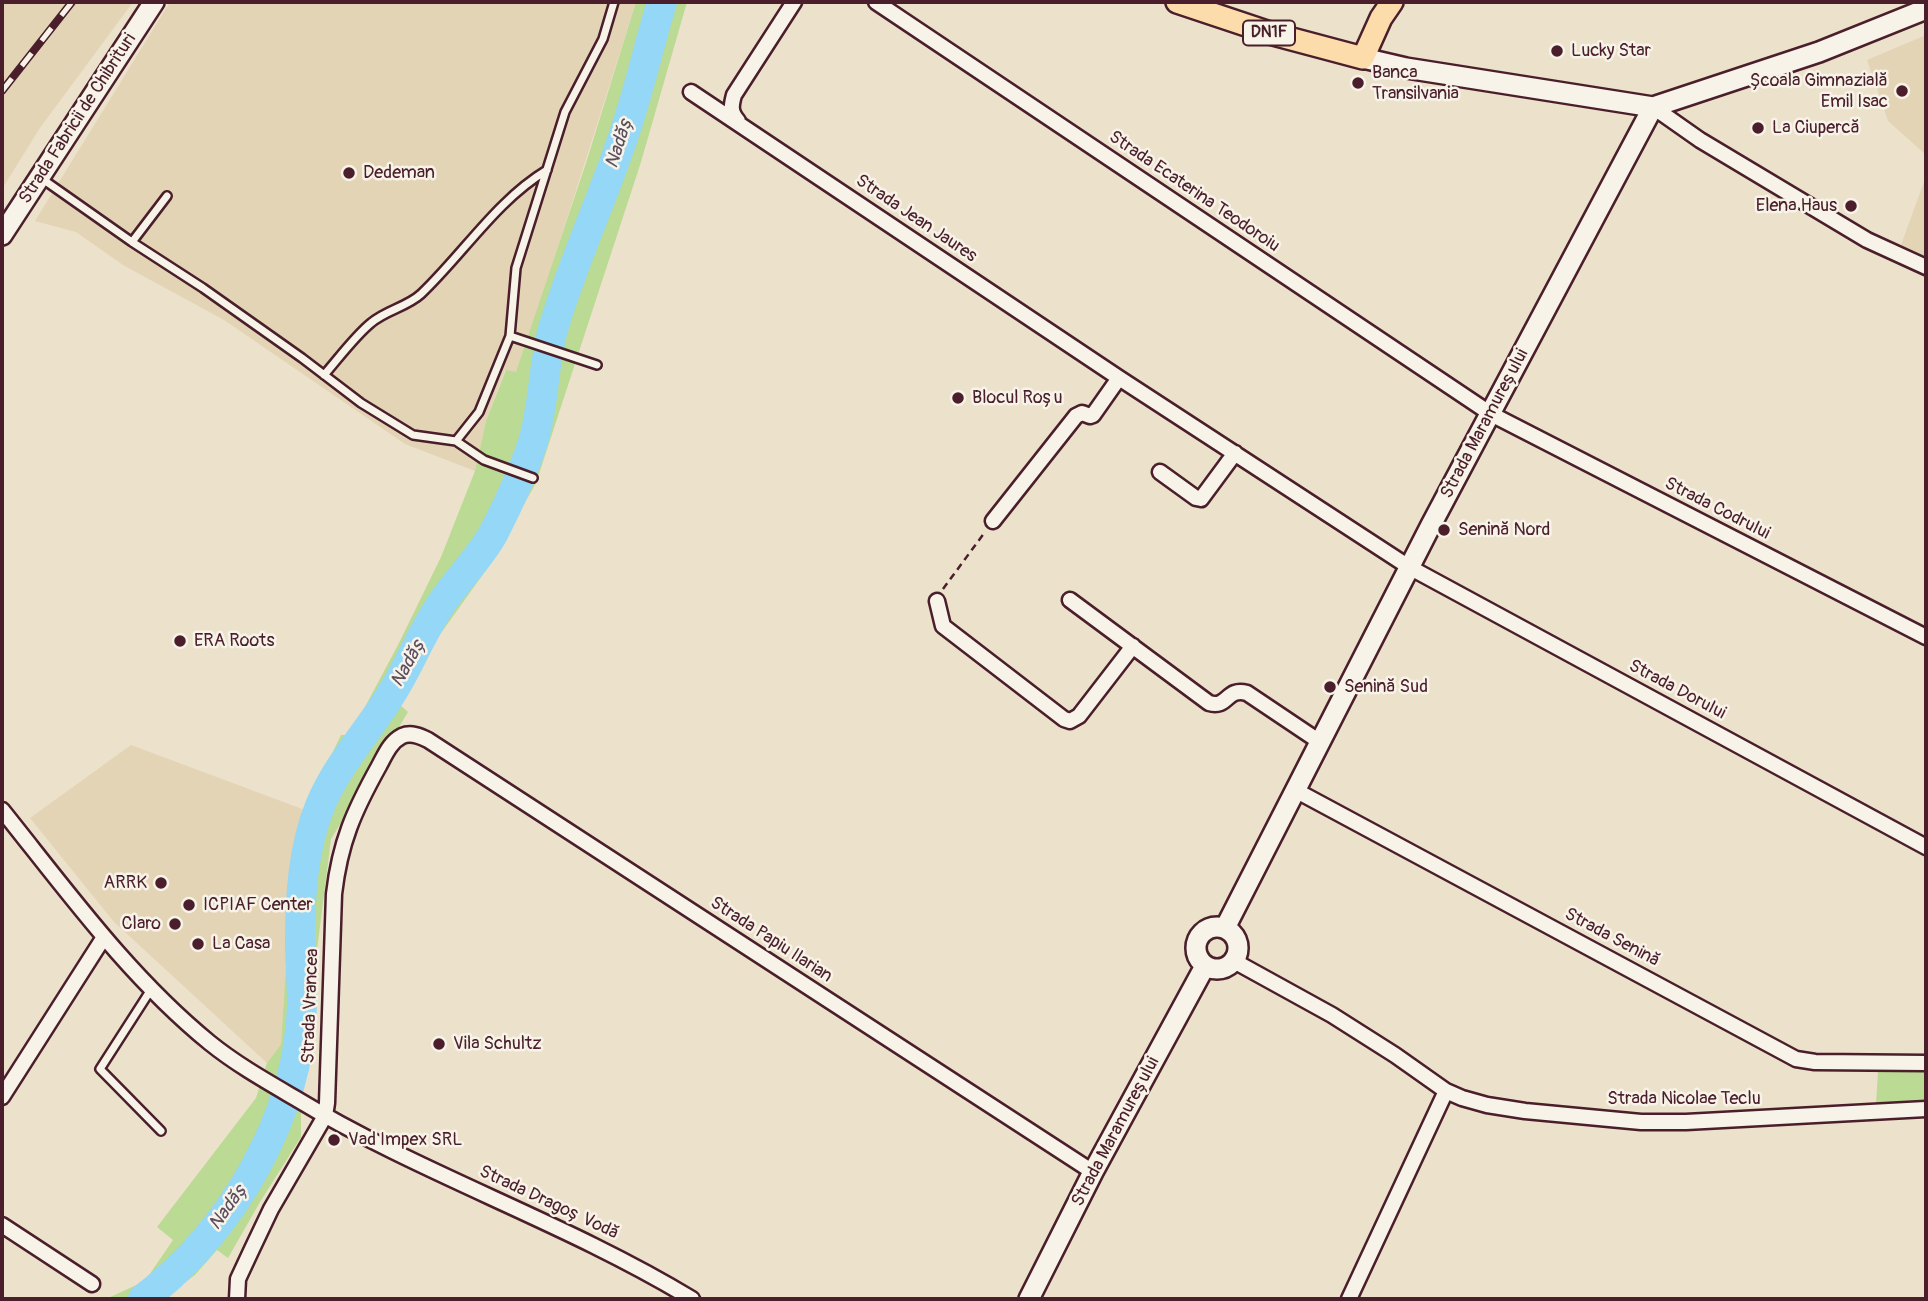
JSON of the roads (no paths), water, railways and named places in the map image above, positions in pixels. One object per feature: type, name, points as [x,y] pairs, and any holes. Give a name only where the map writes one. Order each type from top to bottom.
[{"type":"main road","name":"Strada Fabricii de Chibrituri","points":[[2,235],[154,2]]},
{"type":"main road","name":"DN1F","points":[[1177,2],[1273,34],[1363,58]]},
{"type":"main road","points":[[1392,2],[1381,18],[1363,58],[1406,68],[1653,107],[1819,52],[1926,9]]},
{"type":"main road","name":"Strada Maramureșului","points":[[1225,929],[1409,567],[1653,107]]},
{"type":"main road","points":[[1211,927],[1225,929],[1236,938],[1238,945],[1234,961],[1218,970],[1205,967],[1196,956],[1199,936],[1211,927]]},
{"type":"main road","name":"Strada Maramureșului","points":[[1029,1299],[1093,1172],[1205,967]]},
{"type":"street","points":[[742,125],[734,116],[731,107],[734,95],[794,2]]},
{"type":"street","name":"Strada Ecaterina Teodoroiu","points":[[876,2],[1491,414]]},
{"type":"street","name":"Strada Jean Jaures","points":[[691,92],[1119,378],[1409,567]]},
{"type":"street","points":[[1653,107],[1700,139],[1867,240],[1926,267]]},
{"type":"street","points":[[993,521],[1076,416],[1082,412],[1093,415],[1119,378]]},
{"type":"street","name":"Strada Codrului","points":[[1491,414],[1926,637]]},
{"type":"street","points":[[1160,472],[1201,499],[1235,453]]},
{"type":"street","name":"Strada Dorului","points":[[1409,567],[1926,847]]},
{"type":"street","points":[[1070,600],[1209,703],[1221,703],[1239,690],[1320,742]]},
{"type":"street","points":[[937,601],[943,626],[1070,721],[1079,716],[1133,646]]},
{"type":"street","name":"Strada Vrancea","points":[[237,1299],[238,1279],[251,1249],[318,1112],[327,1103],[334,894],[342,849],[358,803],[391,744],[403,735],[416,734],[428,740]]},
{"type":"street","name":"Strada Papiu Ilarian","points":[[428,740],[1093,1172]]},
{"type":"street","name":"Strada Senină","points":[[1296,790],[1796,1059],[1815,1062],[1926,1063]]},
{"type":"street","points":[[2,810],[104,937],[175,1012],[212,1044],[318,1112]]},
{"type":"street","points":[[2,1097],[104,937]]},
{"type":"street","name":"Strada Nicolae Teclu","points":[[1234,961],[1332,1015],[1446,1091],[1487,1105],[1641,1122],[1926,1109]]},
{"type":"street","points":[[1349,1299],[1446,1091]]},
{"type":"street","name":"Strada Dragoș Vodă","points":[[318,1112],[381,1146],[622,1259],[692,1299]]},
{"type":"street","points":[[2,1225],[92,1284]]},
{"type":"lane","points":[[456,441],[479,412],[510,335],[516,268],[565,112],[603,39],[614,2]]},
{"type":"lane","points":[[324,375],[370,323],[420,295],[527,182],[547,170]]},
{"type":"lane","points":[[41,177],[132,242],[203,288],[361,403],[413,435],[456,441],[484,460],[533,478]]},
{"type":"lane","points":[[132,242],[167,196]]},
{"type":"lane","points":[[510,335],[597,365]]},
{"type":"lane","points":[[152,988],[100,1069],[162,1131]]},
{"type":"waterway","name":"Nadăș","points":[[143,1299],[175,1272],[205,1241],[231,1206],[274,1130],[298,1047],[302,1005],[302,890],[306,855],[314,822],[335,776],[393,691],[438,608],[493,534],[520,477],[537,428],[553,329],[628,123],[662,2]]},
{"type":"railway","points":[[2,91],[72,2]]},
{"type":"place","name":"Lucky Star","points":[[1557,51]]},
{"type":"place","name":"Banca Transilvania","points":[[1358,83]]},
{"type":"place","name":"Școala Gimnazială Emil Isac","points":[[1902,91]]},
{"type":"place","name":"La Ciupercă","points":[[1758,128]]},
{"type":"place","name":"Dedeman","points":[[349,173]]},
{"type":"place","name":"Elena Haus","points":[[1851,206]]},
{"type":"place","name":"Blocul Roșu","points":[[958,398]]},
{"type":"place","name":"Senină Nord","points":[[1444,530]]},
{"type":"place","name":"ERA Roots","points":[[180,641]]},
{"type":"place","name":"Senină Sud","points":[[1330,687]]},
{"type":"place","name":"ARRK","points":[[161,883]]},
{"type":"place","name":"ICPIAF Center","points":[[189,905]]},
{"type":"place","name":"Claro","points":[[175,924]]},
{"type":"place","name":"La Casa","points":[[198,944]]},
{"type":"place","name":"Vila Schultz","points":[[439,1044]]},
{"type":"place","name":"Vad Impex SRL","points":[[334,1140]]}]
